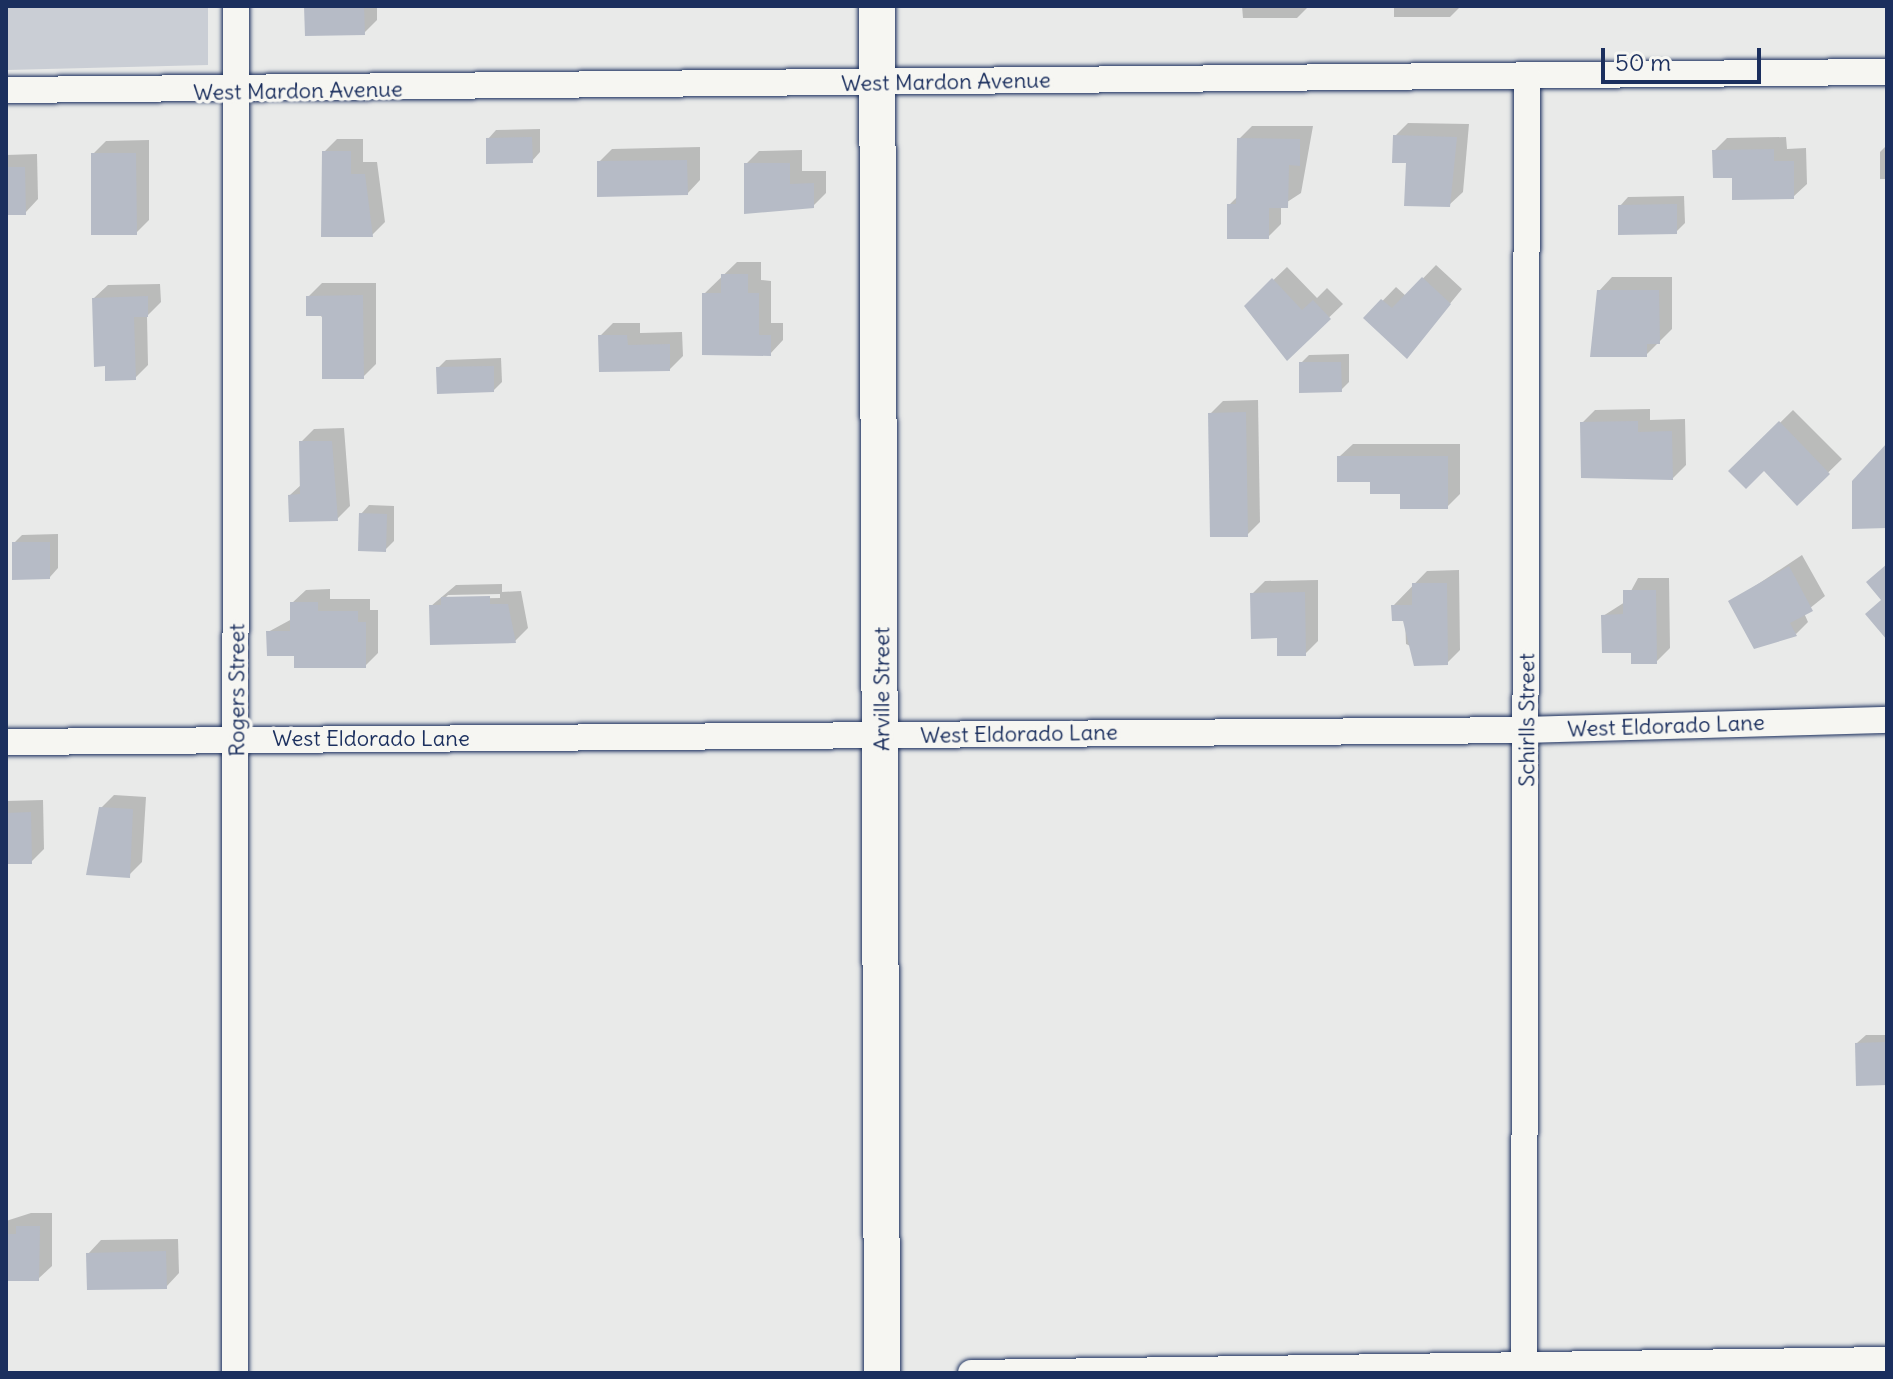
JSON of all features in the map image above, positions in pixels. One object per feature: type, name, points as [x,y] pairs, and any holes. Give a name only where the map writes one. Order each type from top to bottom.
[{"type":"street","name":"Rogers Street","points":[[235,1373],[238,740],[236,6]]},
{"type":"street","name":"Arville Street","points":[[877,6],[882,1373]]},
{"type":"street","name":"West Mardon Avenue","points":[[6,90],[236,92],[1887,72]]},
{"type":"street","name":"Schirlls Street","points":[[1524,1363],[1527,76]]},
{"type":"street","name":"West Eldorado Lane","points":[[6,742],[1527,730],[1887,720]]},
{"type":"street","points":[[971,1373],[1887,1360]]},
{"type":"shaded area","points":[[6,6],[208,6],[208,65],[6,70]]},
{"type":"building","points":[[304,6],[364,6],[365,35],[305,36]]},
{"type":"building","points":[[1393,135],[1457,137],[1450,207],[1404,206],[1406,163],[1392,163]]},
{"type":"building","points":[[532,137],[533,163],[486,164],[486,138]]},
{"type":"building","points":[[1237,138],[1300,139],[1300,166],[1289,165],[1288,208],[1269,208],[1269,239],[1227,239],[1227,204],[1236,204]]},
{"type":"building","points":[[1774,149],[1774,161],[1794,161],[1794,199],[1732,200],[1732,178],[1713,178],[1712,150]]},
{"type":"building","points":[[322,151],[351,151],[351,174],[365,174],[373,237],[321,237]]},
{"type":"building","points":[[91,153],[136,153],[137,235],[91,235]]},
{"type":"building","points":[[687,160],[688,195],[597,197],[597,161]]},
{"type":"building","points":[[744,163],[790,163],[790,184],[814,183],[814,208],[744,214]]},
{"type":"building","points":[[6,167],[25,167],[26,215],[6,215]]},
{"type":"building","points":[[1677,204],[1677,234],[1618,235],[1618,205]]},
{"type":"building","points":[[721,274],[748,274],[748,293],[759,293],[759,335],[771,335],[771,356],[702,355],[702,293],[721,293]]},
{"type":"building","points":[[1422,277],[1451,304],[1407,359],[1363,318],[1381,299],[1392,308]]},
{"type":"building","points":[[1272,278],[1302,310],[1313,300],[1331,319],[1287,361],[1244,306]]},
{"type":"building","points":[[1597,290],[1659,290],[1660,344],[1647,344],[1647,357],[1590,357]]},
{"type":"building","points":[[363,295],[364,379],[322,379],[322,316],[306,316],[306,296]]},
{"type":"building","points":[[148,296],[148,317],[134,317],[136,380],[105,381],[105,366],[94,367],[92,298]]},
{"type":"building","points":[[598,335],[627,335],[628,345],[670,344],[670,371],[599,372]]},
{"type":"building","points":[[1299,362],[1341,362],[1342,392],[1299,393]]},
{"type":"building","points":[[494,366],[494,392],[437,394],[436,367]]},
{"type":"building","points":[[1246,412],[1248,537],[1210,537],[1208,413]]},
{"type":"building","points":[[1638,421],[1638,432],[1672,431],[1673,480],[1581,478],[1580,422]]},
{"type":"building","points":[[1779,421],[1830,474],[1797,506],[1764,471],[1746,489],[1728,471]]},
{"type":"building","points":[[299,441],[332,441],[338,521],[289,522],[288,495],[300,494]]},
{"type":"building","points":[[1887,443],[1887,528],[1852,529],[1852,481]]},
{"type":"building","points":[[1337,456],[1448,456],[1448,509],[1400,509],[1400,494],[1370,494],[1370,482],[1337,482]]},
{"type":"building","points":[[359,513],[387,514],[386,552],[358,551]]},
{"type":"building","points":[[12,542],[50,542],[50,579],[12,580]]},
{"type":"building","points":[[1887,564],[1887,640],[1865,614],[1881,600],[1866,582]]},
{"type":"building","points":[[1789,566],[1813,611],[1790,623],[1797,636],[1754,649],[1728,601]]},
{"type":"building","points":[[1412,583],[1447,583],[1448,665],[1414,666],[1403,621],[1392,621],[1391,605],[1412,605]]},
{"type":"building","points":[[1623,590],[1656,590],[1657,664],[1631,664],[1631,653],[1602,653],[1601,615],[1623,614]]},
{"type":"building","points":[[1305,592],[1306,656],[1277,656],[1277,638],[1251,639],[1250,593]]},
{"type":"building","points":[[490,596],[490,604],[508,604],[516,643],[430,645],[429,605],[441,605],[441,597]]},
{"type":"building","points":[[290,602],[318,602],[318,611],[358,611],[358,622],[366,622],[366,668],[294,668],[294,656],[267,656],[266,631],[290,631]]},
{"type":"building","points":[[99,807],[133,809],[130,878],[86,875]]},
{"type":"building","points":[[31,812],[32,864],[6,864],[6,813]]},
{"type":"building","points":[[1887,1042],[1887,1085],[1856,1086],[1855,1043]]},
{"type":"building","points":[[16,1226],[40,1226],[39,1281],[6,1281],[6,1234],[16,1234]]},
{"type":"building","points":[[166,1251],[167,1289],[87,1290],[86,1253]]}]
